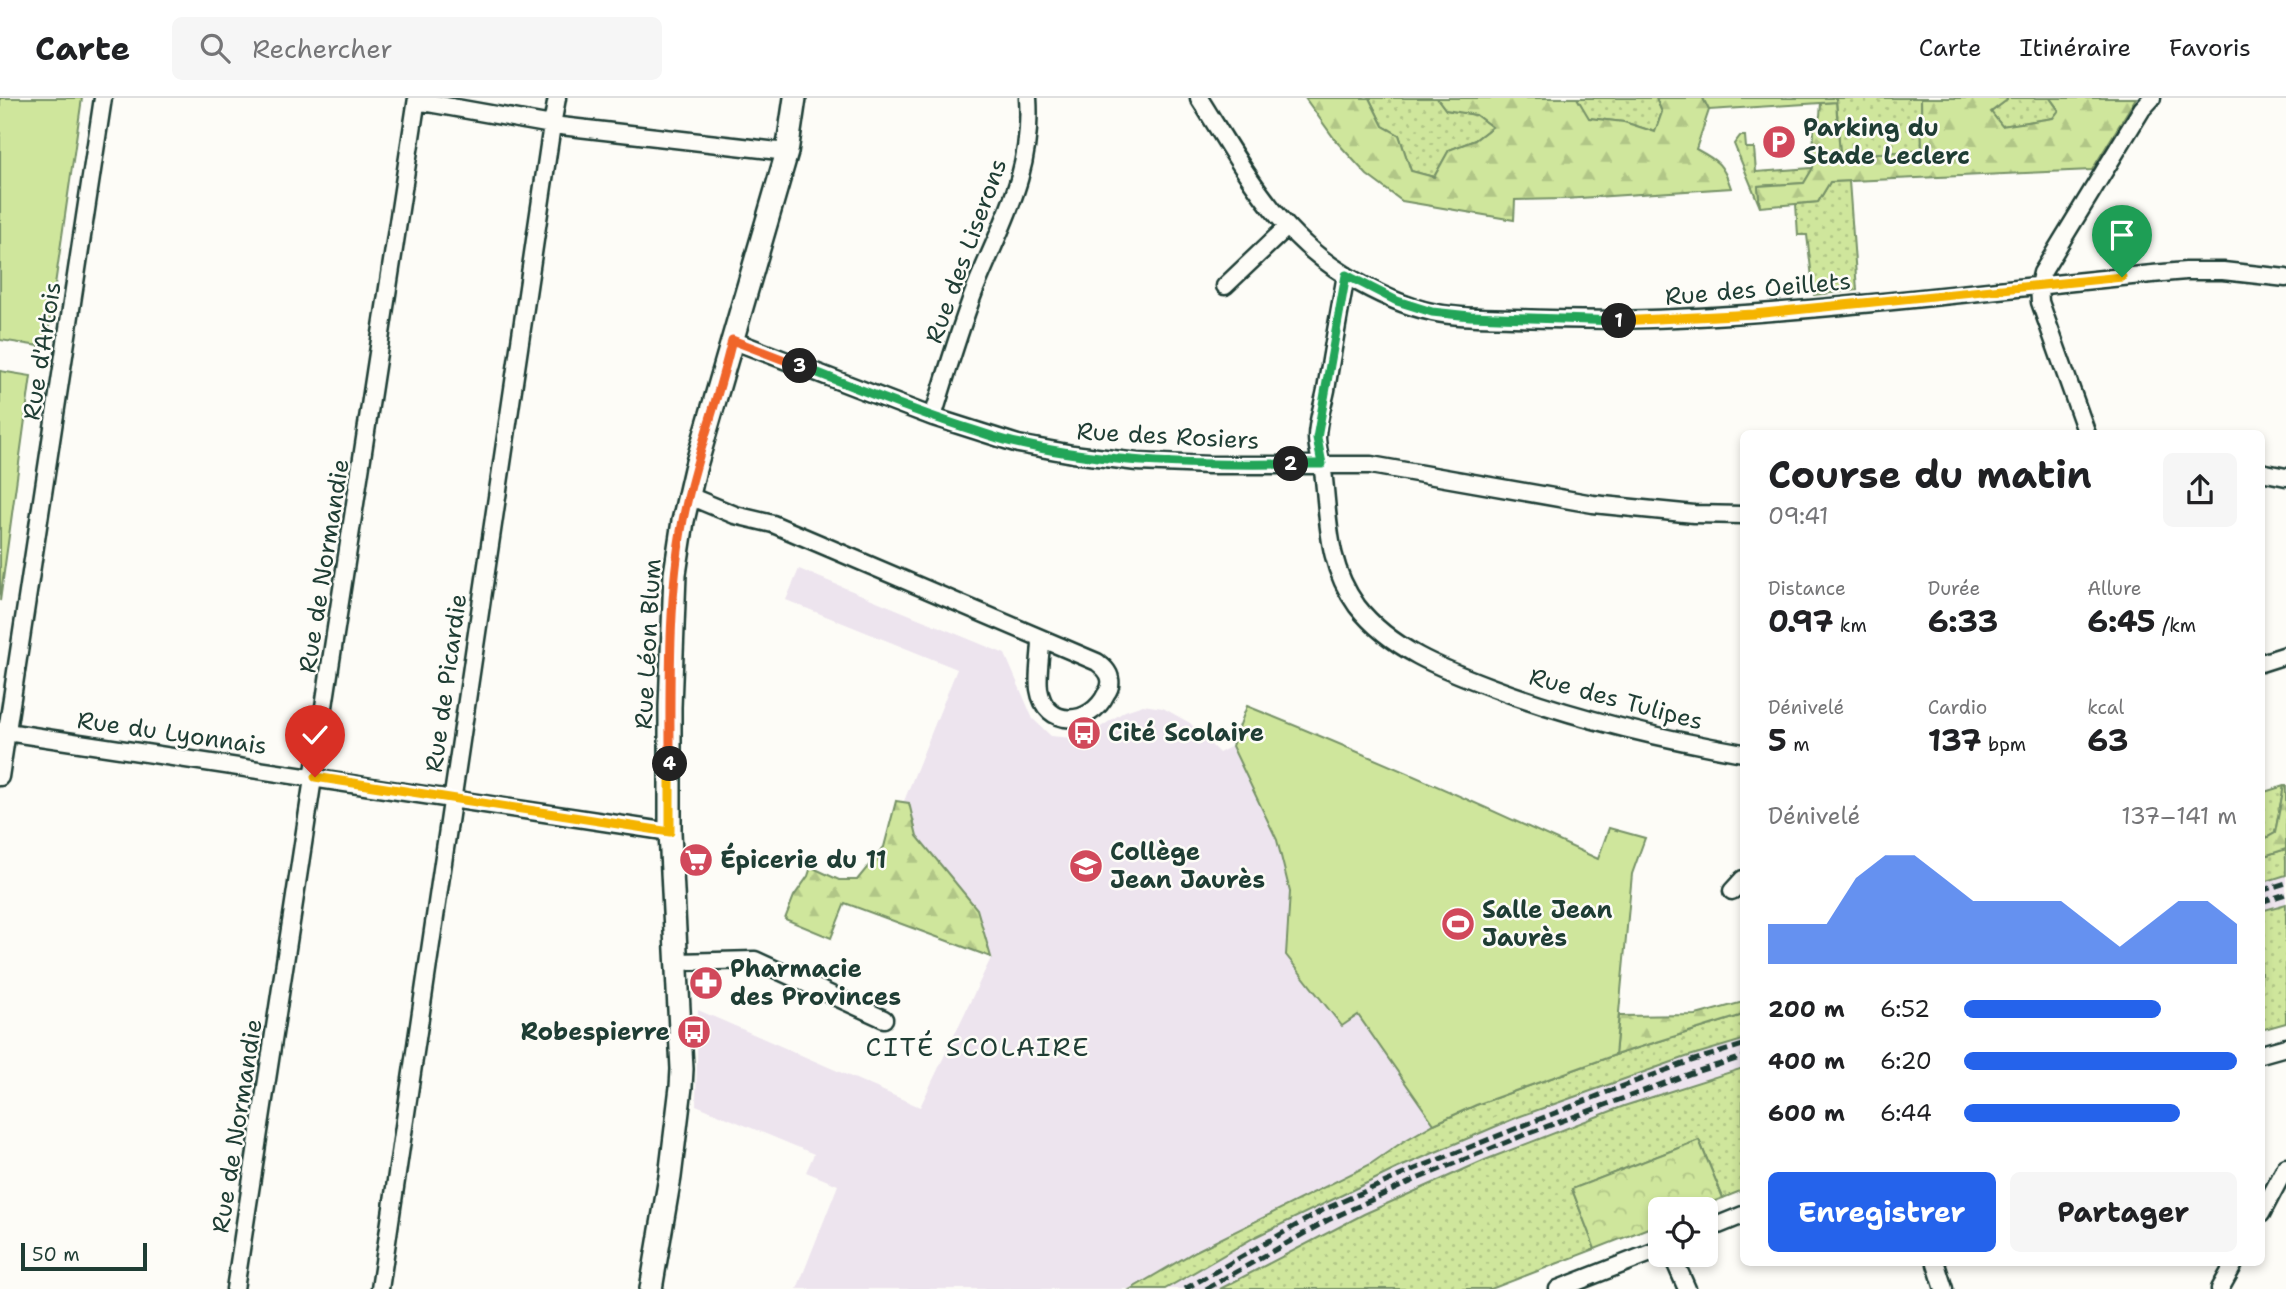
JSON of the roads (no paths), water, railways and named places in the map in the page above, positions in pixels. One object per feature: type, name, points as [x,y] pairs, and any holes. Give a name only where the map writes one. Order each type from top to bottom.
[{"type":"street","name":"Rue d'Artois","points":[[0,777],[3,732],[103,98]]},
{"type":"street","name":"Rue de Picardie","points":[[380,1289],[558,98]]},
{"type":"street","name":"Rue Léon Blum","points":[[651,1289],[670,1177],[681,1087],[670,832],[670,707],[675,574],[689,496],[787,152],[795,98]]},
{"type":"street","name":"Rue des Liserons","points":[[933,417],[958,334],[1010,211],[1017,188],[1027,146],[1028,98]]},
{"type":"street","name":"Rue des Oeillets","points":[[1199,98],[1268,206],[1287,227],[1320,257],[1346,275],[1397,301],[1432,312],[1470,316],[1618,321],[1754,314],[2186,271],[2223,271],[2286,278]]},
{"type":"street","points":[[2086,430],[2040,302],[2039,285],[2042,273],[2152,98]]},
{"type":"street","points":[[417,99],[552,125],[787,152]]},
{"type":"street","name":"Rue de Normandie","points":[[235,1289],[417,99]]},
{"type":"street","points":[[1225,286],[1287,227]]},
{"type":"street","name":"Rue des Tulipes","points":[[1346,275],[1317,438],[1328,536],[1336,564],[1357,606],[1393,640],[1455,674],[1544,707],[1592,721],[1740,752]]},
{"type":"street","name":"Rue des Rosiers","points":[[732,340],[933,417],[1018,444],[1086,456],[1137,462],[1209,465],[1371,465],[1605,505],[1694,514],[1740,515]]},
{"type":"street","points":[[2265,473],[2286,477]]},
{"type":"street","points":[[689,496],[735,515],[773,524],[1086,657],[1106,670],[1110,677],[1109,690],[1096,710],[1077,719],[1067,719],[1049,709],[1039,689],[1041,640]]},
{"type":"street","points":[[2265,662],[2286,655]]},
{"type":"street","name":"Rue du Lyonnais","points":[[3,732],[670,832]]},
{"type":"street","points":[[677,962],[755,960],[884,1019]]},
{"type":"street","points":[[2265,1054],[2286,1047]]},
{"type":"street","points":[[2265,1206],[2286,1167]]},
{"type":"street","points":[[1718,1225],[1740,1217]]},
{"type":"street","points":[[1558,1289],[1648,1254]]},
{"type":"street","points":[[1937,1266],[1944,1289]]},
{"type":"street","points":[[2220,1289],[2233,1266]]},
{"type":"street","points":[[1677,1267],[1687,1289]]},
{"type":"railway","points":[[2265,890],[2286,883]]},
{"type":"railway","points":[[2265,901],[2286,894]]},
{"type":"railway","points":[[1185,1289],[1323,1210],[1415,1169],[1610,1091],[1740,1046]]},
{"type":"railway","points":[[1206,1289],[1328,1220],[1419,1178],[1524,1135],[1740,1058]]},
{"type":"place","name":"Parking du Stade Leclerc","points":[[1779,142]]},
{"type":"place","name":"Cité Scolaire","points":[[1084,733]]},
{"type":"place","name":"Épicerie du 11","points":[[696,860]]},
{"type":"place","name":"Collège Jean Jaurès","points":[[1086,866]]},
{"type":"place","name":"Salle Jean Jaurès","points":[[1458,924]]},
{"type":"place","name":"Pharmacie des Provinces","points":[[706,983]]},
{"type":"place","name":"Robespierre","points":[[694,1032]]},
{"type":"district","name":"CITÉ SCOLAIRE","points":[[978,1046]]}]
